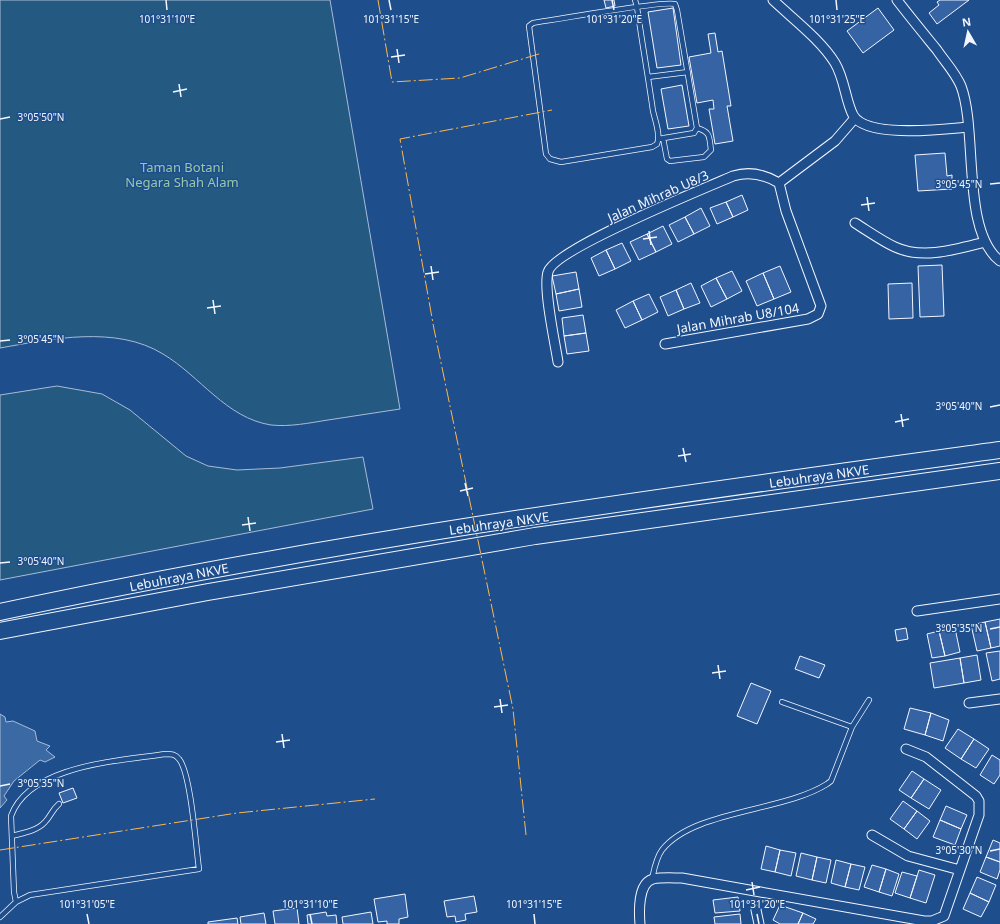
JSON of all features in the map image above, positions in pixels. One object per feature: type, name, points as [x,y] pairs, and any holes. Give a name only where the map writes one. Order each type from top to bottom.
[{"type":"highway","name":"Lebuhraya NKVE","points":[[0,612],[391,539],[1000,450]]},
{"type":"highway","name":"Lebuhraya NKVE","points":[[0,631],[208,592],[535,536],[1000,471]]},
{"type":"street","points":[[773,0],[830,55],[840,73],[855,118],[870,126],[905,132],[968,127]]},
{"type":"street","points":[[897,0],[956,76],[964,97],[976,203],[984,242],[992,254],[1000,261]]},
{"type":"street","points":[[779,183],[835,141],[855,118]]},
{"type":"street","name":"Jalan Mihrab U8/3","points":[[558,362],[547,286],[548,270],[556,260],[586,242],[733,176],[748,172],[773,179],[779,183]]},
{"type":"street","name":"Jalan Mihrab U8/104","points":[[665,344],[808,320],[818,314],[821,306],[819,299],[786,211],[779,183]]},
{"type":"street","points":[[855,223],[895,247],[910,252],[939,252],[984,242]]},
{"type":"street","points":[[917,611],[1000,599]]},
{"type":"street","points":[[969,703],[1000,699]]},
{"type":"street","points":[[640,924],[640,898],[647,883],[652,879],[682,878],[924,921],[932,921],[944,916],[979,815],[979,801],[976,796],[926,757],[906,749]]},
{"type":"street","points":[[872,835],[908,856],[960,870]]},
{"type":"street","points":[[756,910],[759,924]]},
{"type":"lane","points":[[635,0],[648,77],[667,159],[670,161],[704,157],[711,150],[708,134],[705,130],[697,128]]},
{"type":"lane","points":[[669,2],[676,6],[688,72],[697,128],[694,133],[661,138],[657,144],[652,147],[561,162],[550,159],[546,154],[529,26],[533,23],[669,2]]},
{"type":"lane","points":[[648,77],[688,72]]},
{"type":"lane","points":[[652,879],[660,852],[676,838],[696,827],[712,821],[795,798],[819,789],[831,781],[852,727],[869,700]]},
{"type":"lane","points":[[782,702],[852,727]]},
{"type":"lane","points":[[0,918],[16,902],[30,895],[199,869],[188,781],[180,760],[174,754],[165,754],[59,773],[42,782],[25,794],[15,807],[11,816],[16,902]]},
{"type":"lane","points":[[12,836],[34,830],[46,822],[51,811],[59,804]]},
{"type":"green space","name":"Taman Botani Negara Shah Alam","points":[[0,0],[330,0],[400,409],[300,424],[271,425],[255,421],[240,414],[214,395],[176,363],[163,354],[145,345],[104,337],[83,337],[62,338],[0,348]]},
{"type":"green space","points":[[57,386],[102,394],[130,410],[186,456],[208,466],[237,470],[280,468],[363,457],[373,509],[0,580],[0,395]]},
{"type":"shaded area","points":[[0,714],[5,717],[6,722],[13,721],[35,731],[37,741],[50,746],[46,750],[55,757],[45,762],[40,760],[14,781],[4,796],[7,800],[0,808]]},
{"type":"building","points":[[604,0],[614,0],[615,6],[606,8]]},
{"type":"building","points":[[940,0],[969,0],[937,24],[929,13],[939,5],[937,2]]},
{"type":"building","points":[[673,8],[681,65],[657,68],[648,12]]},
{"type":"building","points":[[878,8],[894,30],[863,53],[847,31]]},
{"type":"building","points":[[715,33],[718,52],[722,51],[731,106],[727,106],[733,141],[715,144],[709,109],[714,109],[713,100],[697,103],[689,57],[711,53],[708,34]]},
{"type":"building","points":[[682,85],[689,126],[668,129],[661,89]]},
{"type":"building","points":[[945,153],[947,176],[952,175],[952,189],[918,191],[915,155]]},
{"type":"building","points":[[742,195],[748,210],[733,217],[726,202]]},
{"type":"building","points":[[726,202],[733,217],[717,224],[710,208]]},
{"type":"building","points":[[701,208],[710,226],[694,234],[685,217]]},
{"type":"building","points":[[685,217],[694,234],[678,242],[669,225]]},
{"type":"building","points":[[663,226],[672,244],[656,252],[647,234]]},
{"type":"building","points":[[647,234],[656,252],[639,260],[630,242]]},
{"type":"building","points":[[622,243],[631,261],[615,269],[606,250]]},
{"type":"building","points":[[606,250],[615,269],[599,276],[591,258]]},
{"type":"building","points":[[942,265],[944,316],[920,317],[918,266]]},
{"type":"building","points":[[780,266],[791,292],[774,299],[763,273]]},
{"type":"building","points":[[732,271],[742,291],[727,299],[716,278]]},
{"type":"building","points":[[576,272],[579,289],[556,294],[552,276]]},
{"type":"building","points":[[763,273],[774,299],[757,306],[746,281]]},
{"type":"building","points":[[716,278],[727,299],[711,307],[701,286]]},
{"type":"building","points":[[691,283],[700,303],[684,309],[676,290]]},
{"type":"building","points":[[912,283],[913,318],[889,319],[888,284]]},
{"type":"building","points":[[579,289],[582,307],[559,311],[556,294]]},
{"type":"building","points":[[676,290],[684,309],[668,316],[660,297]]},
{"type":"building","points":[[649,294],[658,312],[642,320],[633,301]]},
{"type":"building","points":[[633,301],[642,320],[625,328],[616,310]]},
{"type":"building","points":[[583,315],[586,333],[564,336],[562,318]]},
{"type":"building","points":[[586,333],[589,351],[567,354],[564,336]]},
{"type":"building","points":[[1000,619],[1000,646],[991,648],[985,622]]},
{"type":"building","points":[[985,622],[991,648],[977,651],[971,625]]},
{"type":"building","points":[[906,628],[908,639],[897,641],[895,630]]},
{"type":"building","points":[[955,628],[960,652],[945,656],[939,631]]},
{"type":"building","points":[[939,631],[945,656],[932,658],[927,634]]},
{"type":"building","points":[[1000,651],[1000,679],[992,681],[986,653]]},
{"type":"building","points":[[977,655],[981,680],[964,683],[960,658]]},
{"type":"building","points":[[800,656],[825,665],[819,678],[795,669]]},
{"type":"building","points":[[960,658],[964,683],[934,688],[930,663]]},
{"type":"building","points":[[751,683],[771,691],[757,724],[737,716]]},
{"type":"building","points":[[910,708],[931,713],[925,735],[904,729]]},
{"type":"building","points":[[931,713],[949,720],[943,741],[925,735]]},
{"type":"building","points":[[958,729],[974,739],[961,759],[945,748]]},
{"type":"building","points":[[974,739],[989,749],[976,768],[961,759]]},
{"type":"building","points":[[992,755],[1000,760],[1000,775],[994,784],[980,775]]},
{"type":"building","points":[[912,771],[924,779],[911,798],[899,790]]},
{"type":"building","points":[[924,779],[941,790],[929,809],[911,798]]},
{"type":"building","points":[[73,788],[77,798],[63,803],[59,793]]},
{"type":"building","points":[[903,801],[917,811],[904,829],[890,819]]},
{"type":"building","points":[[946,806],[967,815],[961,829],[940,820]]},
{"type":"building","points":[[917,811],[930,821],[917,839],[904,829]]},
{"type":"building","points":[[940,820],[961,829],[955,845],[933,837]]},
{"type":"building","points":[[993,840],[1000,843],[1000,862],[986,857]]},
{"type":"building","points":[[766,846],[780,850],[775,872],[761,869]]},
{"type":"building","points":[[780,850],[796,853],[791,876],[775,872]]},
{"type":"building","points":[[801,853],[817,857],[812,880],[796,876]]},
{"type":"building","points":[[817,857],[831,860],[826,883],[812,880]]},
{"type":"building","points":[[986,857],[1000,862],[1000,870],[997,879],[980,872]]},
{"type":"building","points":[[836,860],[851,864],[845,887],[831,883]]},
{"type":"building","points":[[851,864],[865,867],[859,890],[845,887]]},
{"type":"building","points":[[872,865],[886,869],[879,892],[864,887]]},
{"type":"building","points":[[886,869],[899,874],[892,896],[879,892]]},
{"type":"building","points":[[919,870],[935,875],[926,903],[910,898]]},
{"type":"building","points":[[902,872],[917,876],[910,898],[895,893]]},
{"type":"building","points":[[977,877],[996,885],[989,902],[970,893]]},
{"type":"building","points":[[970,893],[989,902],[981,917],[963,909]]},
{"type":"building","points":[[405,894],[408,917],[399,919],[399,924],[387,924],[387,921],[378,922],[374,899]]},
{"type":"building","points":[[474,896],[477,912],[465,914],[466,920],[456,922],[455,916],[447,917],[444,901]]},
{"type":"building","points":[[738,897],[740,911],[715,913],[713,900]]},
{"type":"building","points":[[780,905],[803,913],[798,924],[780,924],[773,920]]},
{"type":"building","points":[[297,908],[299,924],[275,924],[273,911]]},
{"type":"building","points":[[326,912],[327,916],[336,915],[337,924],[308,924],[307,915]]},
{"type":"building","points":[[371,912],[373,924],[343,924],[342,917]]},
{"type":"building","points":[[264,913],[266,924],[241,924],[240,917]]},
{"type":"building","points":[[803,913],[816,919],[813,924],[798,924]]},
{"type":"building","points":[[740,914],[741,924],[715,924],[714,917]]},
{"type":"building","points":[[237,918],[238,924],[208,924],[208,922]]},
{"type":"power","points":[[378,0],[392,82],[460,78],[542,53]]},
{"type":"power","points":[[526,835],[513,709],[434,329],[400,139],[552,110]]},
{"type":"power","points":[[0,850],[237,813],[375,799]]}]
